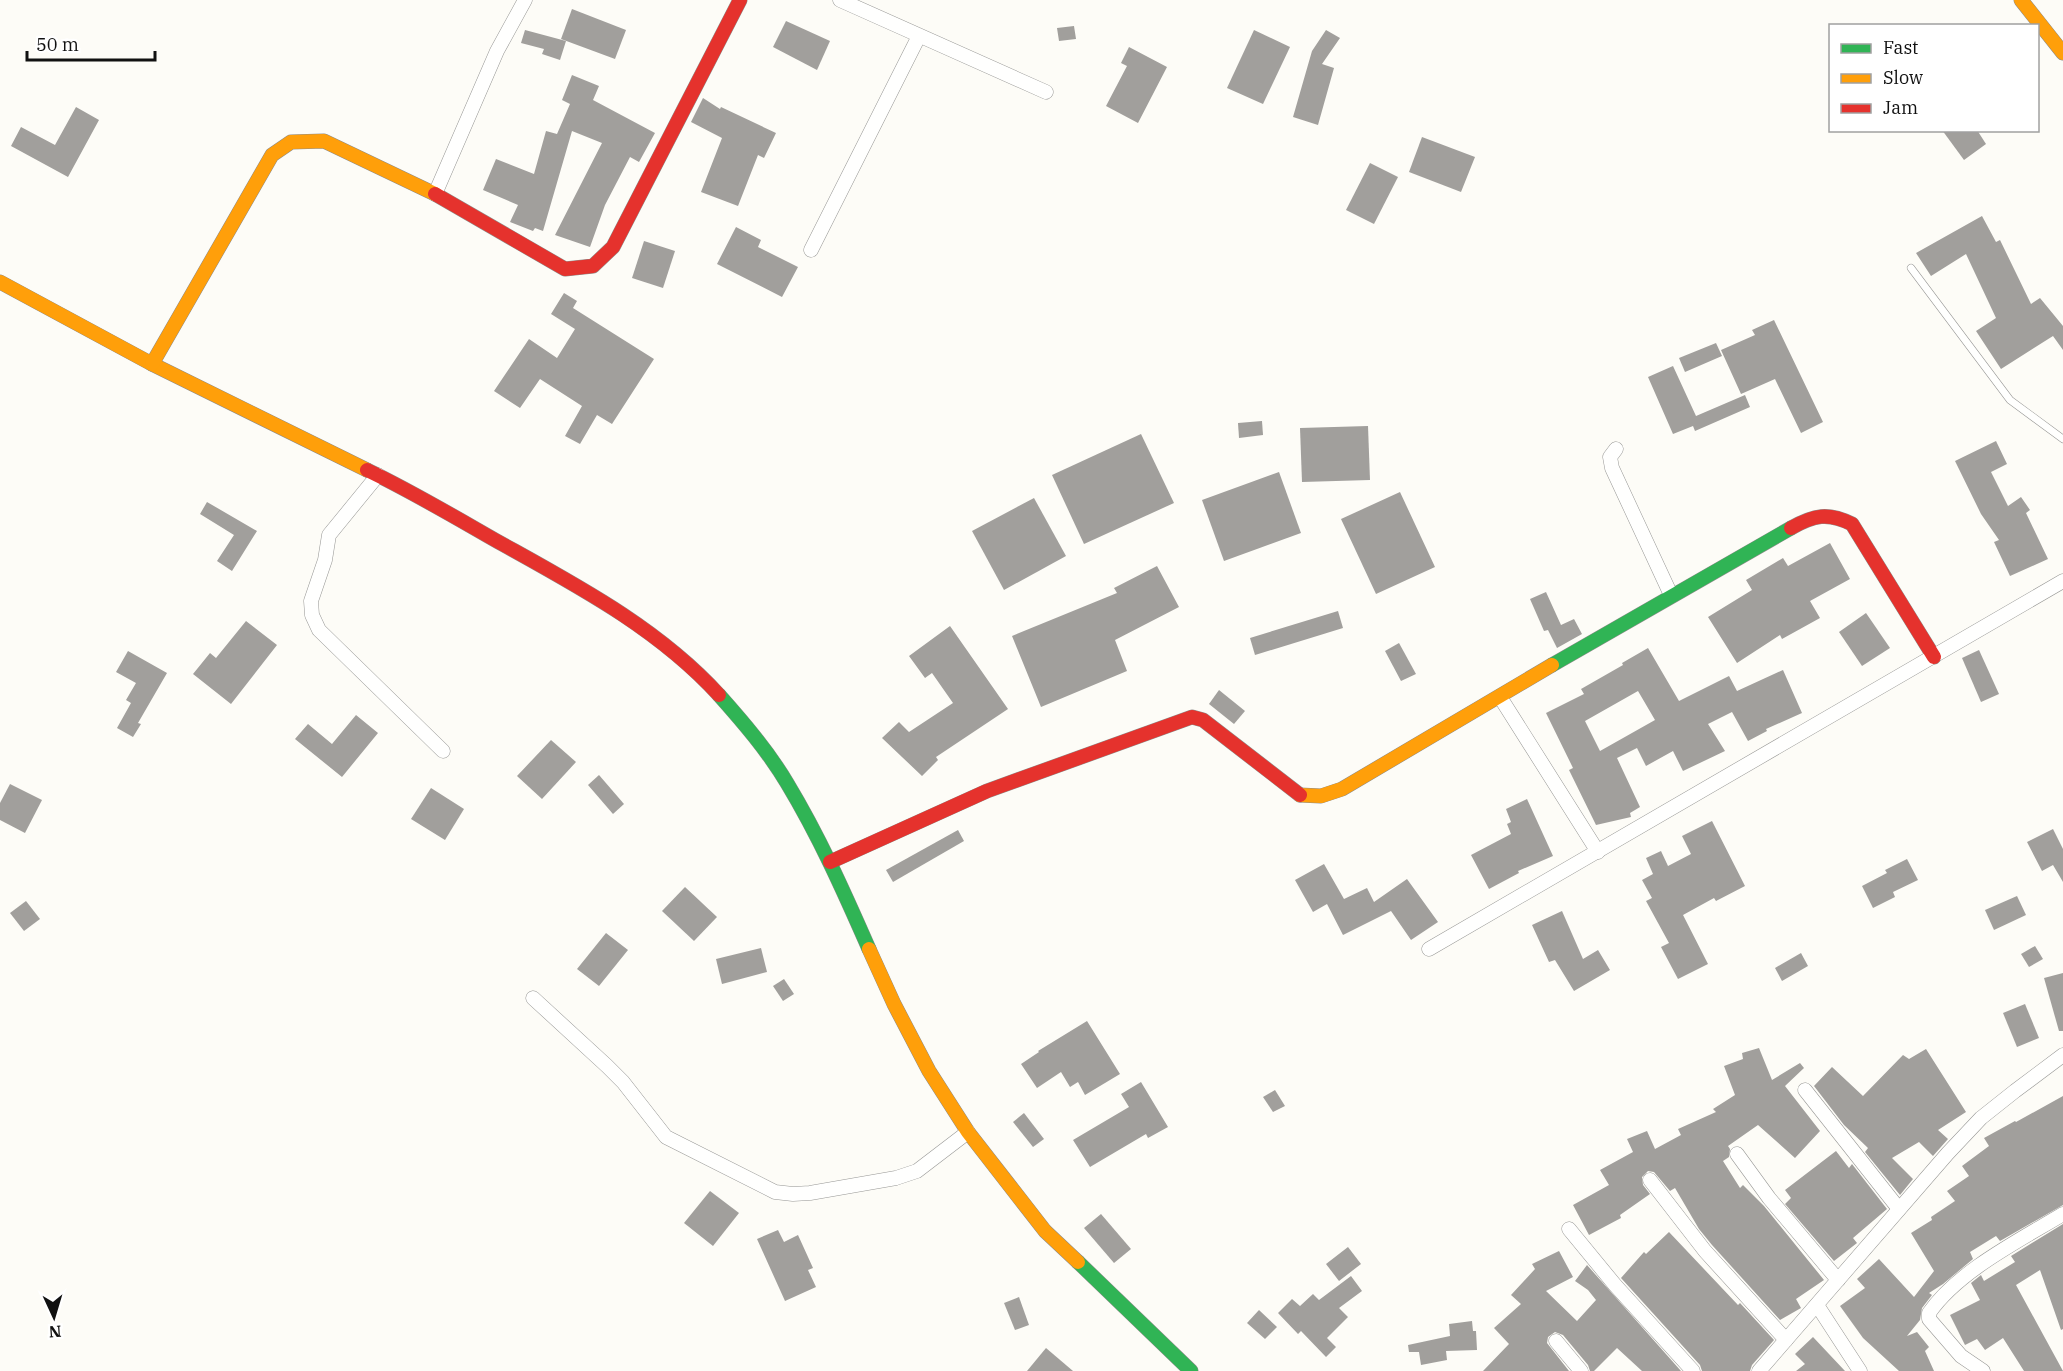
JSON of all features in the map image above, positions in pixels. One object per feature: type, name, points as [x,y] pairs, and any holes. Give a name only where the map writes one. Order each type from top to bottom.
[{"type":"street","points":[[435,194],[497,51],[525,0]]},
{"type":"street","points":[[152,364],[272,155],[291,142],[324,141],[435,194],[565,269],[593,266],[613,247],[740,0]]},
{"type":"street","points":[[840,0],[1046,92]]},
{"type":"street","points":[[2021,0],[2063,53]]},
{"type":"street","points":[[811,250],[919,36]]},
{"type":"street","points":[[0,282],[152,364],[378,475],[584,589],[639,625],[706,681],[742,721],[786,781],[830,862],[894,1004],[929,1071],[968,1132],[1045,1232],[1133,1313],[1191,1371]]},
{"type":"street","points":[[1616,449],[1610,457],[1612,468],[1671,595]]},
{"type":"street","points":[[378,475],[329,535],[325,560],[311,601],[312,615],[319,630],[443,751]]},
{"type":"street","points":[[830,862],[987,791],[1192,717],[1203,720],[1300,795],[1311,799],[1321,798],[1352,783],[1671,595],[1798,524],[1819,515],[1835,515],[1852,524],[1934,657]]},
{"type":"street","points":[[1428,949],[2063,581]]},
{"type":"street","points":[[1500,697],[1598,852]]},
{"type":"street","points":[[533,998],[623,1082],[666,1137],[775,1191],[793,1194],[810,1193],[896,1178],[917,1171],[968,1132]]},
{"type":"street","points":[[1759,1371],[1948,1153],[1982,1118],[2063,1055]]},
{"type":"street","points":[[1805,1090],[1899,1209]]},
{"type":"street","points":[[1737,1154],[1838,1280]]},
{"type":"street","points":[[1650,1180],[1705,1251],[1786,1340]]},
{"type":"street","points":[[1983,1371],[1961,1356],[1929,1319],[1929,1313],[1962,1279],[1983,1262],[2063,1214]]},
{"type":"street","points":[[1569,1229],[1615,1285],[1693,1371]]},
{"type":"street","points":[[1817,1305],[1860,1371]]},
{"type":"street","points":[[1556,1341],[1581,1371]]},
{"type":"lane","points":[[1911,268],[2010,400],[2063,439]]},
{"type":"building","points":[[572,9],[626,30],[615,59],[561,39]]},
{"type":"building","points":[[786,21],[830,41],[817,70],[773,47]]},
{"type":"building","points":[[1074,26],[1076,39],[1059,41],[1057,28]]},
{"type":"building","points":[[525,30],[566,41],[560,60],[542,54],[544,49],[521,43]]},
{"type":"building","points":[[1254,30],[1290,47],[1263,104],[1227,88]]},
{"type":"building","points":[[1326,30],[1340,38],[1322,64],[1334,68],[1318,125],[1293,117],[1312,51]]},
{"type":"building","points":[[1129,47],[1167,67],[1138,123],[1106,106],[1127,66],[1121,63]]},
{"type":"building","points":[[572,75],[599,86],[593,100],[655,133],[639,162],[630,157],[605,205],[590,247],[555,235],[602,143],[572,131],[543,231],[535,228],[533,231],[510,222],[518,205],[483,190],[496,159],[534,174],[546,131],[557,134],[570,104],[562,100]]},
{"type":"building","points":[[703,98],[720,109],[721,107],[776,133],[764,158],[758,155],[738,206],[701,192],[722,138],[691,122]]},
{"type":"building","points":[[76,107],[99,120],[68,177],[11,146],[21,127],[55,145]]},
{"type":"building","points":[[1943,132],[1978,132],[1986,144],[1964,160]]},
{"type":"building","points":[[1422,137],[1475,157],[1461,192],[1409,172]]},
{"type":"building","points":[[1370,163],[1398,177],[1374,224],[1346,210]]},
{"type":"building","points":[[1982,216],[1996,242],[2000,240],[2031,304],[2040,298],[2063,326],[2063,350],[2053,336],[2001,369],[1976,331],[1996,318],[1966,254],[1931,276],[1916,253]]},
{"type":"building","points":[[736,227],[761,240],[758,247],[798,267],[782,297],[717,264]]},
{"type":"building","points":[[644,241],[675,251],[663,288],[632,278]]},
{"type":"building","points":[[564,293],[577,301],[573,308],[654,359],[612,424],[597,415],[580,444],[565,436],[582,406],[540,379],[520,408],[494,391],[529,339],[557,358],[575,329],[551,314]]},
{"type":"building","points":[[1774,320],[1823,422],[1801,433],[1775,379],[1741,394],[1721,350],[1755,335],[1752,330]]},
{"type":"building","points":[[1716,343],[1722,356],[1685,372],[1679,358]]},
{"type":"building","points":[[1673,366],[1696,416],[1745,395],[1750,407],[1695,431],[1693,426],[1673,434],[1648,377]]},
{"type":"building","points":[[1262,421],[1263,435],[1239,438],[1238,423]]},
{"type":"building","points":[[1368,426],[1370,480],[1302,482],[1300,428]]},
{"type":"building","points":[[1141,434],[1174,503],[1084,544],[1052,475]]},
{"type":"building","points":[[1996,441],[2007,464],[1991,472],[2008,506],[2021,497],[2030,510],[2026,513],[2048,559],[2010,576],[1994,542],[1999,540],[1981,514],[1955,461]]},
{"type":"building","points":[[1279,472],[1301,533],[1224,561],[1202,500]]},
{"type":"building","points":[[1400,492],[1435,567],[1376,594],[1341,519]]},
{"type":"building","points":[[1034,498],[1066,556],[1004,590],[972,531]]},
{"type":"building","points":[[207,502],[257,531],[232,571],[217,561],[234,535],[200,514]]},
{"type":"building","points":[[1830,543],[1850,579],[1810,601],[1820,618],[1782,639],[1780,635],[1737,663],[1708,617],[1752,590],[1746,580],[1783,558],[1788,566]]},
{"type":"building","points":[[1157,566],[1179,607],[1115,640],[1127,671],[1041,707],[1012,636],[1117,593],[1114,588]]},
{"type":"building","points":[[1546,592],[1561,625],[1574,619],[1582,634],[1557,648],[1548,630],[1544,631],[1530,599]]},
{"type":"building","points":[[1338,611],[1343,628],[1255,655],[1250,638]]},
{"type":"building","points":[[1866,613],[1890,648],[1862,666],[1839,632]]},
{"type":"building","points":[[246,621],[277,645],[231,704],[193,674],[210,653],[216,658]]},
{"type":"building","points":[[950,626],[1008,709],[936,757],[938,760],[922,776],[882,738],[899,722],[909,732],[953,703],[932,673],[925,678],[909,656]]},
{"type":"building","points":[[1399,643],[1416,674],[1401,681],[1385,651]]},
{"type":"building","points":[[1648,648],[1679,701],[1729,676],[1737,691],[1783,670],[1802,713],[1766,729],[1767,731],[1748,741],[1732,712],[1708,724],[1725,751],[1683,771],[1673,751],[1646,766],[1637,748],[1617,758],[1640,807],[1630,813],[1631,817],[1596,825],[1569,770],[1573,768],[1546,713],[1584,694],[1581,689],[1623,665],[1622,663]],"holes":[[[1638,691],[1655,720],[1600,751],[1585,721]]]},
{"type":"building","points":[[1979,650],[1999,694],[1981,702],[1962,658]]},
{"type":"building","points":[[128,651],[167,673],[138,723],[141,724],[133,737],[117,728],[131,703],[126,700],[136,683],[116,672]]},
{"type":"building","points":[[1219,690],[1245,711],[1234,724],[1209,704]]},
{"type":"building","points":[[356,715],[378,733],[342,777],[295,739],[308,724],[332,744]]},
{"type":"building","points":[[551,740],[576,762],[542,799],[517,776]]},
{"type":"building","points":[[599,775],[624,804],[613,814],[588,785]]},
{"type":"building","points":[[10,784],[42,800],[25,833],[0,820],[0,803]]},
{"type":"building","points":[[431,788],[464,809],[445,840],[411,819]]},
{"type":"building","points":[[1527,799],[1553,856],[1518,871],[1519,873],[1489,889],[1471,855],[1511,834],[1507,824],[1511,822],[1506,809]]},
{"type":"building","points":[[1712,821],[1745,886],[1716,901],[1714,898],[1683,915],[1708,964],[1678,979],[1661,947],[1669,943],[1646,901],[1652,898],[1642,880],[1653,874],[1646,858],[1661,851],[1668,866],[1691,854],[1682,836]]},
{"type":"building","points":[[2053,829],[2063,849],[2063,882],[2053,865],[2042,871],[2027,842]]},
{"type":"building","points":[[958,830],[964,841],[893,882],[886,870]]},
{"type":"building","points":[[1907,859],[1918,880],[1893,892],[1895,897],[1873,908],[1862,886],[1887,873],[1885,870]]},
{"type":"building","points":[[1324,864],[1344,899],[1367,888],[1374,902],[1407,879],[1438,922],[1411,940],[1391,911],[1343,935],[1327,904],[1313,912],[1295,880]]},
{"type":"building","points":[[685,887],[717,917],[694,941],[662,911]]},
{"type":"building","points":[[2017,896],[2026,915],[1994,930],[1985,910]]},
{"type":"building","points":[[26,901],[40,919],[24,931],[10,913]]},
{"type":"building","points":[[1562,911],[1583,959],[1598,950],[1610,970],[1574,991],[1555,960],[1549,962],[1532,925]]},
{"type":"building","points":[[606,933],[628,950],[599,986],[577,969]]},
{"type":"building","points":[[2035,946],[2043,959],[2029,967],[2021,954]]},
{"type":"building","points":[[761,948],[767,972],[722,984],[716,959]]},
{"type":"building","points":[[1801,953],[1808,966],[1782,981],[1775,968]]},
{"type":"building","points":[[2063,973],[2063,1031],[2059,1031],[2044,978]]},
{"type":"building","points":[[784,979],[794,994],[783,1001],[773,986]]},
{"type":"building","points":[[2025,1004],[2039,1038],[2017,1047],[2003,1013]]},
{"type":"building","points":[[1087,1021],[1120,1074],[1085,1095],[1078,1082],[1070,1087],[1061,1072],[1037,1088],[1021,1064]]},
{"type":"building","points":[[1759,1048],[1772,1080],[1800,1063],[1804,1068],[1785,1086],[1820,1131],[1795,1158],[1758,1125],[1728,1146],[1729,1157],[1723,1161],[1740,1188],[1743,1185],[1764,1206],[1824,1280],[1796,1299],[1801,1308],[1780,1320],[1699,1229],[1675,1188],[1670,1191],[1654,1172],[1648,1171],[1642,1177],[1643,1185],[1650,1194],[1620,1215],[1621,1218],[1589,1235],[1573,1205],[1609,1185],[1600,1170],[1633,1152],[1627,1139],[1647,1131],[1655,1149],[1681,1135],[1678,1129],[1716,1112],[1713,1109],[1735,1095],[1724,1066],[1743,1059],[1742,1053]]},
{"type":"building","points":[[1926,1049],[1966,1112],[1938,1130],[1948,1139],[1933,1156],[1919,1142],[1892,1158],[1913,1179],[1900,1195],[1865,1152],[1868,1148],[1844,1125],[1814,1086],[1832,1067],[1863,1096],[1903,1055],[1909,1059]]},
{"type":"building","points":[[1141,1082],[1168,1127],[1148,1138],[1146,1134],[1090,1167],[1073,1140],[1129,1107],[1121,1094]]},
{"type":"building","points":[[1275,1090],[1285,1106],[1273,1112],[1263,1097]]},
{"type":"building","points":[[2063,1096],[2063,1205],[2000,1241],[1996,1236],[1970,1252],[1973,1259],[1929,1293],[1932,1295],[1922,1308],[1920,1320],[1907,1336],[1917,1332],[1929,1347],[1925,1351],[1934,1371],[1899,1371],[1863,1338],[1840,1306],[1865,1288],[1857,1279],[1879,1259],[1914,1297],[1934,1271],[1911,1233],[1932,1220],[1931,1217],[1955,1201],[1947,1191],[1969,1176],[1962,1166],[1989,1146],[1984,1138]]},
{"type":"building","points":[[1024,1113],[1044,1139],[1033,1147],[1013,1122]]},
{"type":"building","points":[[1836,1151],[1849,1168],[1852,1164],[1887,1209],[1853,1238],[1857,1243],[1834,1261],[1785,1204],[1791,1198],[1785,1190]]},
{"type":"building","points":[[710,1191],[739,1213],[713,1246],[684,1223]]},
{"type":"building","points":[[1101,1214],[1131,1249],[1114,1263],[1084,1228]]},
{"type":"building","points":[[2063,1224],[2063,1329],[2061,1330],[2040,1270],[2016,1285],[2063,1371],[2024,1371],[2003,1338],[1985,1350],[1977,1339],[1965,1345],[1950,1315],[1980,1300],[1971,1283],[1981,1275],[1984,1281],[2015,1262],[2011,1256]]},
{"type":"building","points":[[778,1230],[784,1242],[798,1235],[813,1268],[808,1270],[816,1287],[785,1301],[757,1239]]},
{"type":"building","points":[[1669,1232],[1774,1340],[1752,1365],[1750,1371],[1702,1371],[1700,1365],[1621,1278],[1644,1252],[1646,1254]]},
{"type":"building","points":[[1348,1247],[1361,1264],[1339,1281],[1326,1264]]},
{"type":"building","points":[[1559,1251],[1573,1277],[1546,1291],[1577,1321],[1596,1300],[1588,1290],[1575,1281],[1587,1265],[1681,1371],[1642,1371],[1617,1348],[1594,1371],[1590,1371],[1588,1365],[1563,1335],[1555,1332],[1548,1337],[1547,1343],[1569,1371],[1483,1371],[1509,1344],[1494,1328],[1521,1304],[1511,1295],[1535,1269],[1532,1264]]},
{"type":"building","points":[[1351,1276],[1362,1291],[1339,1308],[1348,1317],[1327,1338],[1336,1347],[1326,1357],[1301,1331],[1298,1334],[1278,1313],[1292,1299],[1300,1306],[1313,1294],[1319,1300]]},
{"type":"building","points":[[1019,1297],[1029,1325],[1015,1330],[1004,1303]]},
{"type":"building","points":[[1259,1310],[1277,1327],[1265,1339],[1247,1323]]},
{"type":"building","points":[[1472,1321],[1473,1331],[1476,1331],[1477,1350],[1446,1351],[1447,1360],[1421,1365],[1419,1352],[1409,1352],[1408,1345],[1450,1336],[1449,1324]]},
{"type":"building","points":[[1813,1337],[1845,1371],[1796,1371],[1805,1364],[1795,1354]]},
{"type":"building","points":[[1046,1348],[1073,1371],[1027,1371]]},
{"type":"traffic: fast","points":[[1552,665],[1791,528]]},
{"type":"traffic: fast","points":[[719,695],[763,748],[799,803],[841,885],[869,949]]},
{"type":"traffic: fast","points":[[1078,1262],[1191,1371]]},
{"type":"traffic: slow","points":[[2021,0],[2063,53]]},
{"type":"traffic: slow","points":[[152,364],[272,155],[291,142],[324,141],[435,194]]},
{"type":"traffic: slow","points":[[0,282],[152,364],[367,470]]},
{"type":"traffic: slow","points":[[1300,795],[1321,796],[1342,789],[1552,665]]},
{"type":"traffic: slow","points":[[869,949],[894,1004],[929,1071],[968,1132],[1045,1231],[1078,1262]]},
{"type":"traffic: jam","points":[[435,194],[565,269],[593,266],[613,247],[740,0]]},
{"type":"traffic: jam","points":[[367,470],[400,486],[613,608],[669,648],[719,695]]},
{"type":"traffic: jam","points":[[1791,528],[1807,520],[1821,517],[1836,518],[1852,524],[1934,657]]},
{"type":"traffic: jam","points":[[830,862],[987,791],[1192,717],[1203,720],[1300,795]]}]
